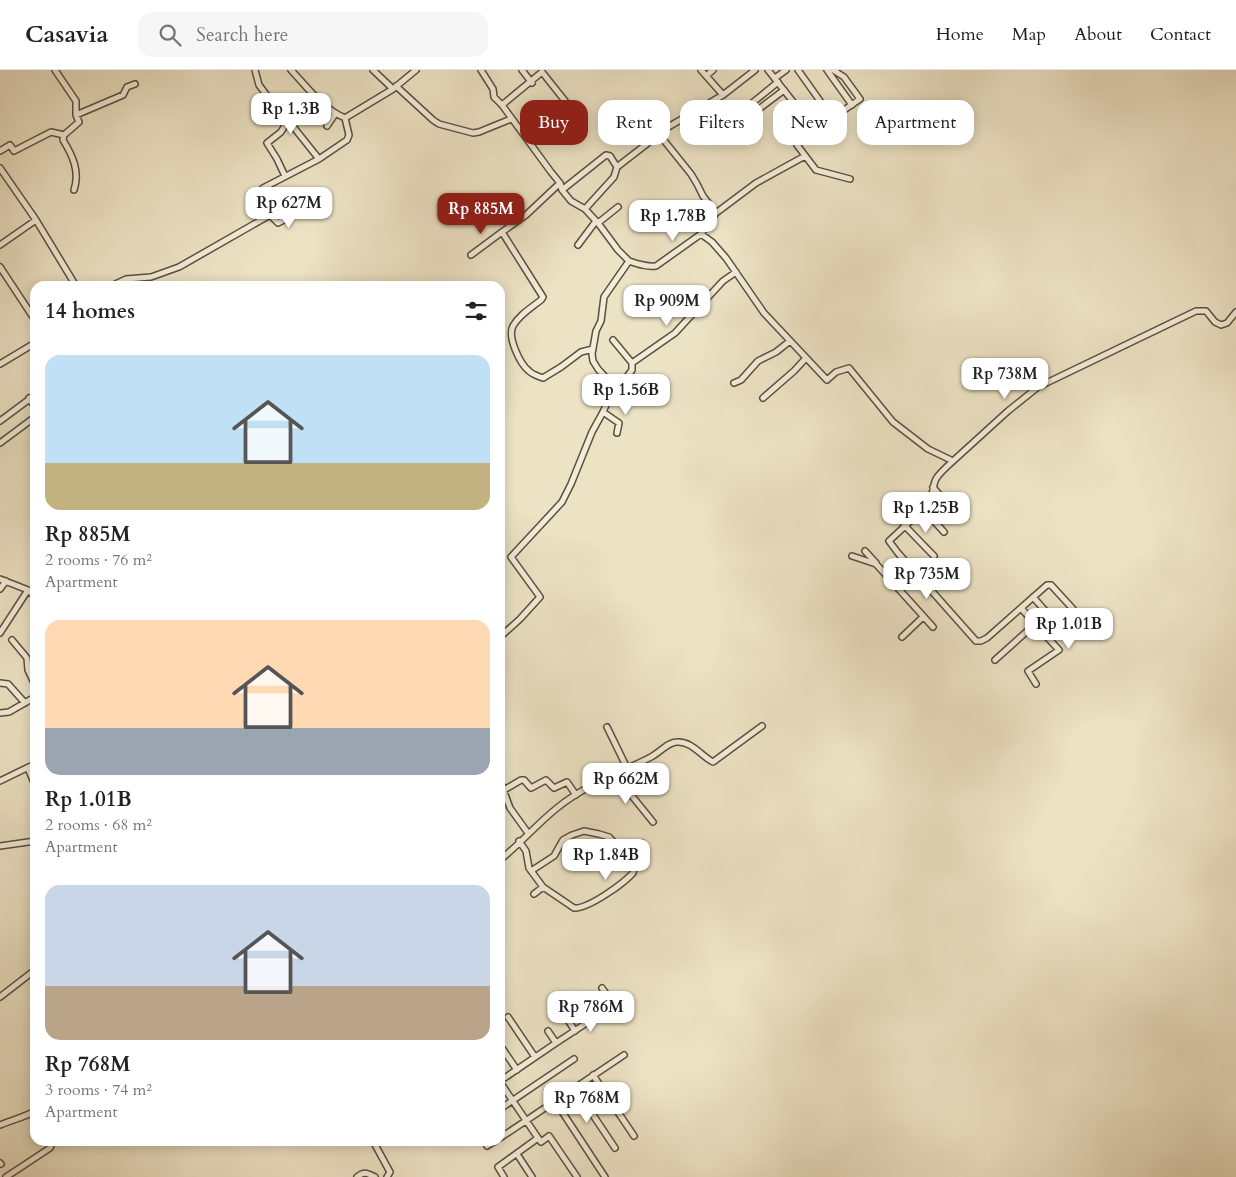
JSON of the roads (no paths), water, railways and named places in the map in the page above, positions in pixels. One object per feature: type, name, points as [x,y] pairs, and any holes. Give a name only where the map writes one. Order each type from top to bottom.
[{"type":"street","points":[[55,70],[76,101],[76,115],[79,122],[64,135],[63,140],[70,152],[76,171],[77,180],[74,190]]},
{"type":"street","points":[[255,70],[259,85],[318,159]]},
{"type":"street","points":[[291,70],[335,114],[345,118]]},
{"type":"street","points":[[373,70],[439,124],[468,132],[479,132],[511,119]]},
{"type":"street","points":[[345,118],[394,88],[416,70]]},
{"type":"street","points":[[481,70],[493,89],[494,97],[520,130]]},
{"type":"street","points":[[522,70],[532,83]]},
{"type":"street","points":[[701,70],[723,95]]},
{"type":"street","points":[[706,76],[713,70]]},
{"type":"street","points":[[670,126],[723,95],[756,70]]},
{"type":"street","points":[[768,70],[813,127],[814,131],[797,145],[805,156],[816,170],[850,179]]},
{"type":"street","points":[[755,100],[786,70]]},
{"type":"street","points":[[827,70],[852,105]]},
{"type":"street","points":[[799,71],[832,117],[836,117],[860,99],[844,77],[833,70]]},
{"type":"street","points":[[502,105],[532,83],[544,71],[564,100]]},
{"type":"street","points":[[836,83],[844,77]]},
{"type":"street","points":[[76,115],[123,95],[127,87],[135,84]]},
{"type":"street","points":[[763,106],[784,90]]},
{"type":"street","points":[[285,176],[277,158],[267,143],[315,96]]},
{"type":"street","points":[[327,126],[335,114]]},
{"type":"street","points":[[311,206],[278,223],[270,215],[259,194],[263,188],[318,159],[347,140],[345,118]]},
{"type":"street","points":[[0,151],[10,145],[14,151],[51,132],[64,135]]},
{"type":"street","points":[[532,145],[571,201],[585,209],[618,250],[629,261],[650,267],[656,266],[701,234],[716,213],[756,183],[805,156]]},
{"type":"street","points":[[585,209],[614,177],[617,167],[645,145]]},
{"type":"street","points":[[667,145],[698,184],[703,196],[716,213]]},
{"type":"street","points":[[562,190],[606,155],[610,156],[617,167]]},
{"type":"street","points":[[0,168],[36,220],[73,281]]},
{"type":"street","points":[[471,255],[526,215],[560,183]]},
{"type":"street","points":[[578,245],[597,222],[618,207]]},
{"type":"street","points":[[122,281],[151,277],[179,267],[270,215]]},
{"type":"street","points":[[0,245],[36,220]]},
{"type":"street","points":[[502,232],[543,297],[542,300],[521,316],[511,331],[511,338],[528,370],[535,376],[543,378],[581,352],[593,349]]},
{"type":"street","points":[[701,234],[712,242],[726,258],[764,313],[828,380],[836,372],[848,368],[893,422],[928,448],[952,461]]},
{"type":"street","points":[[617,390],[593,361],[593,349],[596,331],[601,321],[604,297],[629,261]]},
{"type":"street","points":[[0,267],[30,312]]},
{"type":"street","points":[[632,364],[675,333],[723,281],[736,272]]},
{"type":"street","points":[[1073,609],[1051,584],[1047,585],[987,638],[976,641],[889,541],[931,502],[932,486],[938,475],[1008,410],[1038,386],[1196,311],[1206,311],[1215,322],[1221,325],[1227,323],[1236,312]]},
{"type":"street","points":[[505,632],[540,596],[511,557],[562,502],[592,432],[611,394],[617,390],[632,370],[632,364],[613,340]]},
{"type":"street","points":[[734,383],[741,380],[758,361],[790,342]]},
{"type":"street","points":[[0,364],[30,346]]},
{"type":"street","points":[[763,398],[794,372],[806,358]]},
{"type":"street","points":[[0,421],[29,398]]},
{"type":"street","points":[[603,412],[619,423],[617,433]]},
{"type":"street","points":[[0,443],[30,421]]},
{"type":"street","points":[[932,486],[948,504]]},
{"type":"street","points":[[924,510],[944,532]]},
{"type":"street","points":[[904,526],[934,556]]},
{"type":"street","points":[[865,551],[908,597],[923,617],[934,626]]},
{"type":"street","points":[[852,556],[876,564]]},
{"type":"street","points":[[896,586],[915,571]]},
{"type":"street","points":[[0,589],[3,580],[28,590],[0,633]]},
{"type":"street","points":[[1033,597],[1063,631]]},
{"type":"street","points":[[1021,608],[1059,650],[1028,671],[1036,684]]},
{"type":"street","points":[[902,637],[923,617]]},
{"type":"street","points":[[995,660],[1035,624]]},
{"type":"street","points":[[12,640],[26,658],[30,674]]},
{"type":"street","points":[[0,683],[8,684],[25,703]]},
{"type":"street","points":[[0,713],[9,712],[30,700]]},
{"type":"street","points":[[505,855],[556,808],[576,795],[654,755],[671,744],[679,741],[696,748],[713,762],[762,726]]},
{"type":"street","points":[[606,727],[628,768]]},
{"type":"street","points":[[0,781],[28,768],[30,773]]},
{"type":"street","points":[[615,774],[653,822]]},
{"type":"street","points":[[505,789],[521,780],[524,780],[531,788],[546,780],[555,788],[566,782],[576,795]]},
{"type":"street","points":[[505,793],[510,808],[528,833]]},
{"type":"street","points":[[519,842],[526,851],[528,866],[531,871],[543,887],[574,908],[584,906],[603,895],[633,873],[634,869],[626,855],[609,837],[584,831],[565,838],[560,842],[557,853],[531,871]]},
{"type":"street","points":[[0,846],[30,843]]},
{"type":"street","points":[[626,855],[642,843]]},
{"type":"street","points":[[534,894],[543,887]]},
{"type":"street","points":[[0,997],[30,974]]},
{"type":"street","points":[[505,1078],[614,1005],[602,988]]},
{"type":"street","points":[[583,1000],[595,1018]]},
{"type":"street","points":[[508,1017],[535,1057]]},
{"type":"street","points":[[566,1017],[575,1031]]},
{"type":"street","points":[[548,1031],[556,1043]]},
{"type":"street","points":[[505,1052],[517,1070]]},
{"type":"street","points":[[505,1135],[624,1055]]},
{"type":"street","points":[[505,1105],[574,1059]]},
{"type":"street","points":[[593,1075],[634,1136]]},
{"type":"street","points":[[575,1088],[615,1148]]},
{"type":"street","points":[[505,1090],[541,1142],[549,1136],[577,1177]]},
{"type":"street","points":[[554,1101],[605,1177]]},
{"type":"street","points":[[0,1125],[30,1113]]},
{"type":"street","points":[[504,1177],[498,1167],[538,1138]]},
{"type":"street","points":[[6,1177],[51,1146]]},
{"type":"street","points":[[376,1146],[390,1172],[387,1177]]},
{"type":"street","points":[[517,1154],[532,1177]]},
{"type":"street","points":[[357,1177],[365,1172],[375,1177]]}]
